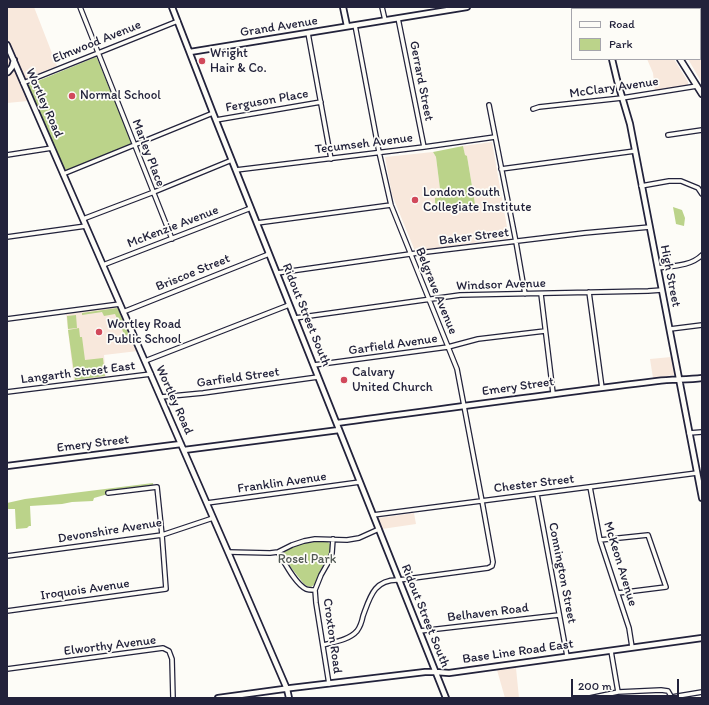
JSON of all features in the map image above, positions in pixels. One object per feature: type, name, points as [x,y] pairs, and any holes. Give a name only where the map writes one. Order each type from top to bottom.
[{"type":"main road","points":[[681,60],[702,94]]},
{"type":"street","name":"Marley Place","points":[[80,7],[172,239]]},
{"type":"street","name":"Ridout Street South","points":[[172,7],[446,698]]},
{"type":"street","points":[[343,7],[347,26]]},
{"type":"street","points":[[382,7],[384,20]]},
{"type":"street","name":"Grand Avenue","points":[[190,52],[467,7]]},
{"type":"street","name":"Gerrard Street","points":[[398,18],[424,147]]},
{"type":"street","name":"Elmwood Avenue","points":[[24,83],[178,21]]},
{"type":"street","name":"Belgrave Avenue","points":[[355,25],[379,152],[391,205],[457,369],[493,562],[492,566],[488,568],[399,580]]},
{"type":"street","points":[[308,33],[331,159]]},
{"type":"street","name":"Wortley Road","points":[[7,45],[207,503],[287,689],[289,698]]},
{"type":"street","points":[[7,72],[12,67],[14,60]]},
{"type":"street","name":"High Street","points":[[612,60],[630,124],[697,472],[701,485],[702,498]]},
{"type":"street","points":[[7,72],[18,71]]},
{"type":"street","name":"McClary Avenue","points":[[533,109],[539,107],[622,98],[697,86]]},
{"type":"street","name":"Ferguson Place","points":[[216,120],[321,102]]},
{"type":"street","points":[[488,105],[525,294]]},
{"type":"street","points":[[63,174],[213,113]]},
{"type":"street","points":[[668,135],[702,130]]},
{"type":"street","name":"Tecumseh Avenue","points":[[236,170],[495,137]]},
{"type":"street","points":[[7,155],[52,148]]},
{"type":"street","points":[[501,170],[635,151]]},
{"type":"street","points":[[83,219],[232,160]]},
{"type":"street","points":[[641,186],[669,181],[681,181],[700,188],[702,194]]},
{"type":"street","points":[[257,223],[391,205]]},
{"type":"street","name":"McKenzie Avenue","points":[[103,265],[251,208]]},
{"type":"street","points":[[7,237],[86,226]]},
{"type":"street","name":"Baker Street","points":[[277,273],[410,254],[584,233],[650,227]]},
{"type":"street","name":"Briscoe Street","points":[[123,312],[269,254]]},
{"type":"street","points":[[658,268],[691,262],[702,256]]},
{"type":"street","name":"Windsor Avenue","points":[[295,318],[460,295],[662,290]]},
{"type":"street","points":[[589,292],[602,388]]},
{"type":"street","points":[[540,294],[553,394]]},
{"type":"street","points":[[7,319],[120,304]]},
{"type":"street","points":[[145,361],[290,305]]},
{"type":"street","points":[[670,329],[702,325]]},
{"type":"street","name":"Garfield Avenue","points":[[314,366],[448,347],[478,339],[545,331]]},
{"type":"street","name":"Langarth Street East","points":[[7,392],[151,374]]},
{"type":"street","name":"Garfield Street","points":[[161,397],[203,393],[318,377]]},
{"type":"street","name":"Emery Street","points":[[337,423],[669,379],[690,380],[702,378]]},
{"type":"street","points":[[184,450],[339,430]]},
{"type":"street","points":[[690,433],[702,432]]},
{"type":"street","name":"Emery Street","points":[[7,466],[181,444]]},
{"type":"street","name":"Chester Street","points":[[373,515],[697,472]]},
{"type":"street","name":"Franklin Avenue","points":[[207,503],[360,482]]},
{"type":"street","points":[[108,492],[157,487],[162,535]]},
{"type":"street","name":"McKeon Avenue","points":[[590,487],[600,540],[629,628],[632,647]]},
{"type":"street","name":"Connington Street","points":[[537,494],[567,656]]},
{"type":"street","name":"Devonshire Avenue","points":[[7,556],[162,535],[213,518]]},
{"type":"street","points":[[228,552],[278,552],[304,541],[315,539],[347,540],[359,538],[379,529]]},
{"type":"street","name":"Iroquois Avenue","points":[[7,611],[166,589],[162,535]]},
{"type":"street","points":[[600,540],[648,535],[666,587],[618,593]]},
{"type":"street","name":"Croxton Road","points":[[329,684],[315,590],[321,575],[329,562],[332,553],[333,540]]},
{"type":"street","name":"Croxton Road","points":[[278,552],[284,564],[300,584],[306,589],[315,590]]},
{"type":"street","points":[[322,645],[341,640],[357,631],[372,594],[386,581],[399,580]]},
{"type":"street","name":"Belhaven Road","points":[[420,631],[559,614]]},
{"type":"street","name":"Base Line Road East","points":[[218,698],[436,672],[449,673],[702,638]]},
{"type":"street","name":"Elworthy Avenue","points":[[7,669],[162,648],[169,651],[172,659],[173,698]]},
{"type":"street","points":[[611,651],[618,692]]},
{"type":"street","points":[[590,698],[618,692],[661,690],[668,691],[672,697],[702,692]]},
{"type":"shaded area","points":[[7,7],[34,7],[57,66],[20,81],[28,101],[7,103]]},
{"type":"shaded area","points":[[701,48],[702,83],[689,60],[701,60]]},
{"type":"shaded area","points":[[647,60],[675,60],[688,82],[688,86],[655,91],[653,73]]},
{"type":"shaded area","name":"London South Collegiate Institute","points":[[492,142],[509,238],[415,251],[392,195],[385,157],[433,152],[436,157],[441,197],[436,204],[435,210],[475,204],[467,156],[465,156],[463,146]]},
{"type":"shaded area","name":"Wortley Road Public School","points":[[118,307],[138,351],[104,355],[106,378],[74,382],[66,313]]},
{"type":"shaded area","points":[[671,357],[674,375],[653,378],[650,359]]},
{"type":"shaded area","points":[[414,513],[416,524],[382,529],[378,518]]},
{"type":"shaded area","points":[[516,668],[519,698],[505,698],[497,670]]},
{"type":"green space","points":[[96,57],[132,143],[67,170],[64,169],[28,85]]},
{"type":"green space","points":[[463,146],[465,155],[467,156],[475,204],[435,210],[435,198],[441,197],[436,157],[433,152]]},
{"type":"green space","points":[[673,207],[682,210],[685,218],[684,226],[676,224]]},
{"type":"green space","points":[[117,308],[129,335],[125,336],[115,314],[104,316],[102,312],[82,315],[82,313]]},
{"type":"green space","points":[[76,315],[77,328],[68,329],[67,316]]},
{"type":"green space","points":[[79,328],[80,337],[82,337],[85,360],[103,358],[105,376],[75,380],[68,330]]},
{"type":"green space","points":[[153,483],[154,489],[108,494],[94,498],[93,501],[30,506],[31,526],[27,528],[16,529],[15,509],[7,509],[7,503],[25,499]]},
{"type":"green space","name":"Rosel Park","points":[[325,541],[330,544],[330,550],[326,561],[315,584],[311,587],[307,586],[285,560],[283,553],[297,545]]},
{"type":"place","name":"Wright Hair & Co.","points":[[202,61]]},
{"type":"place","name":"Normal School","points":[[72,96]]},
{"type":"place","name":"London South Collegiate Institute","points":[[415,200]]},
{"type":"place","name":"Wortley Road Public School","points":[[99,332]]},
{"type":"place","name":"Calvary United Church","points":[[344,380]]}]
